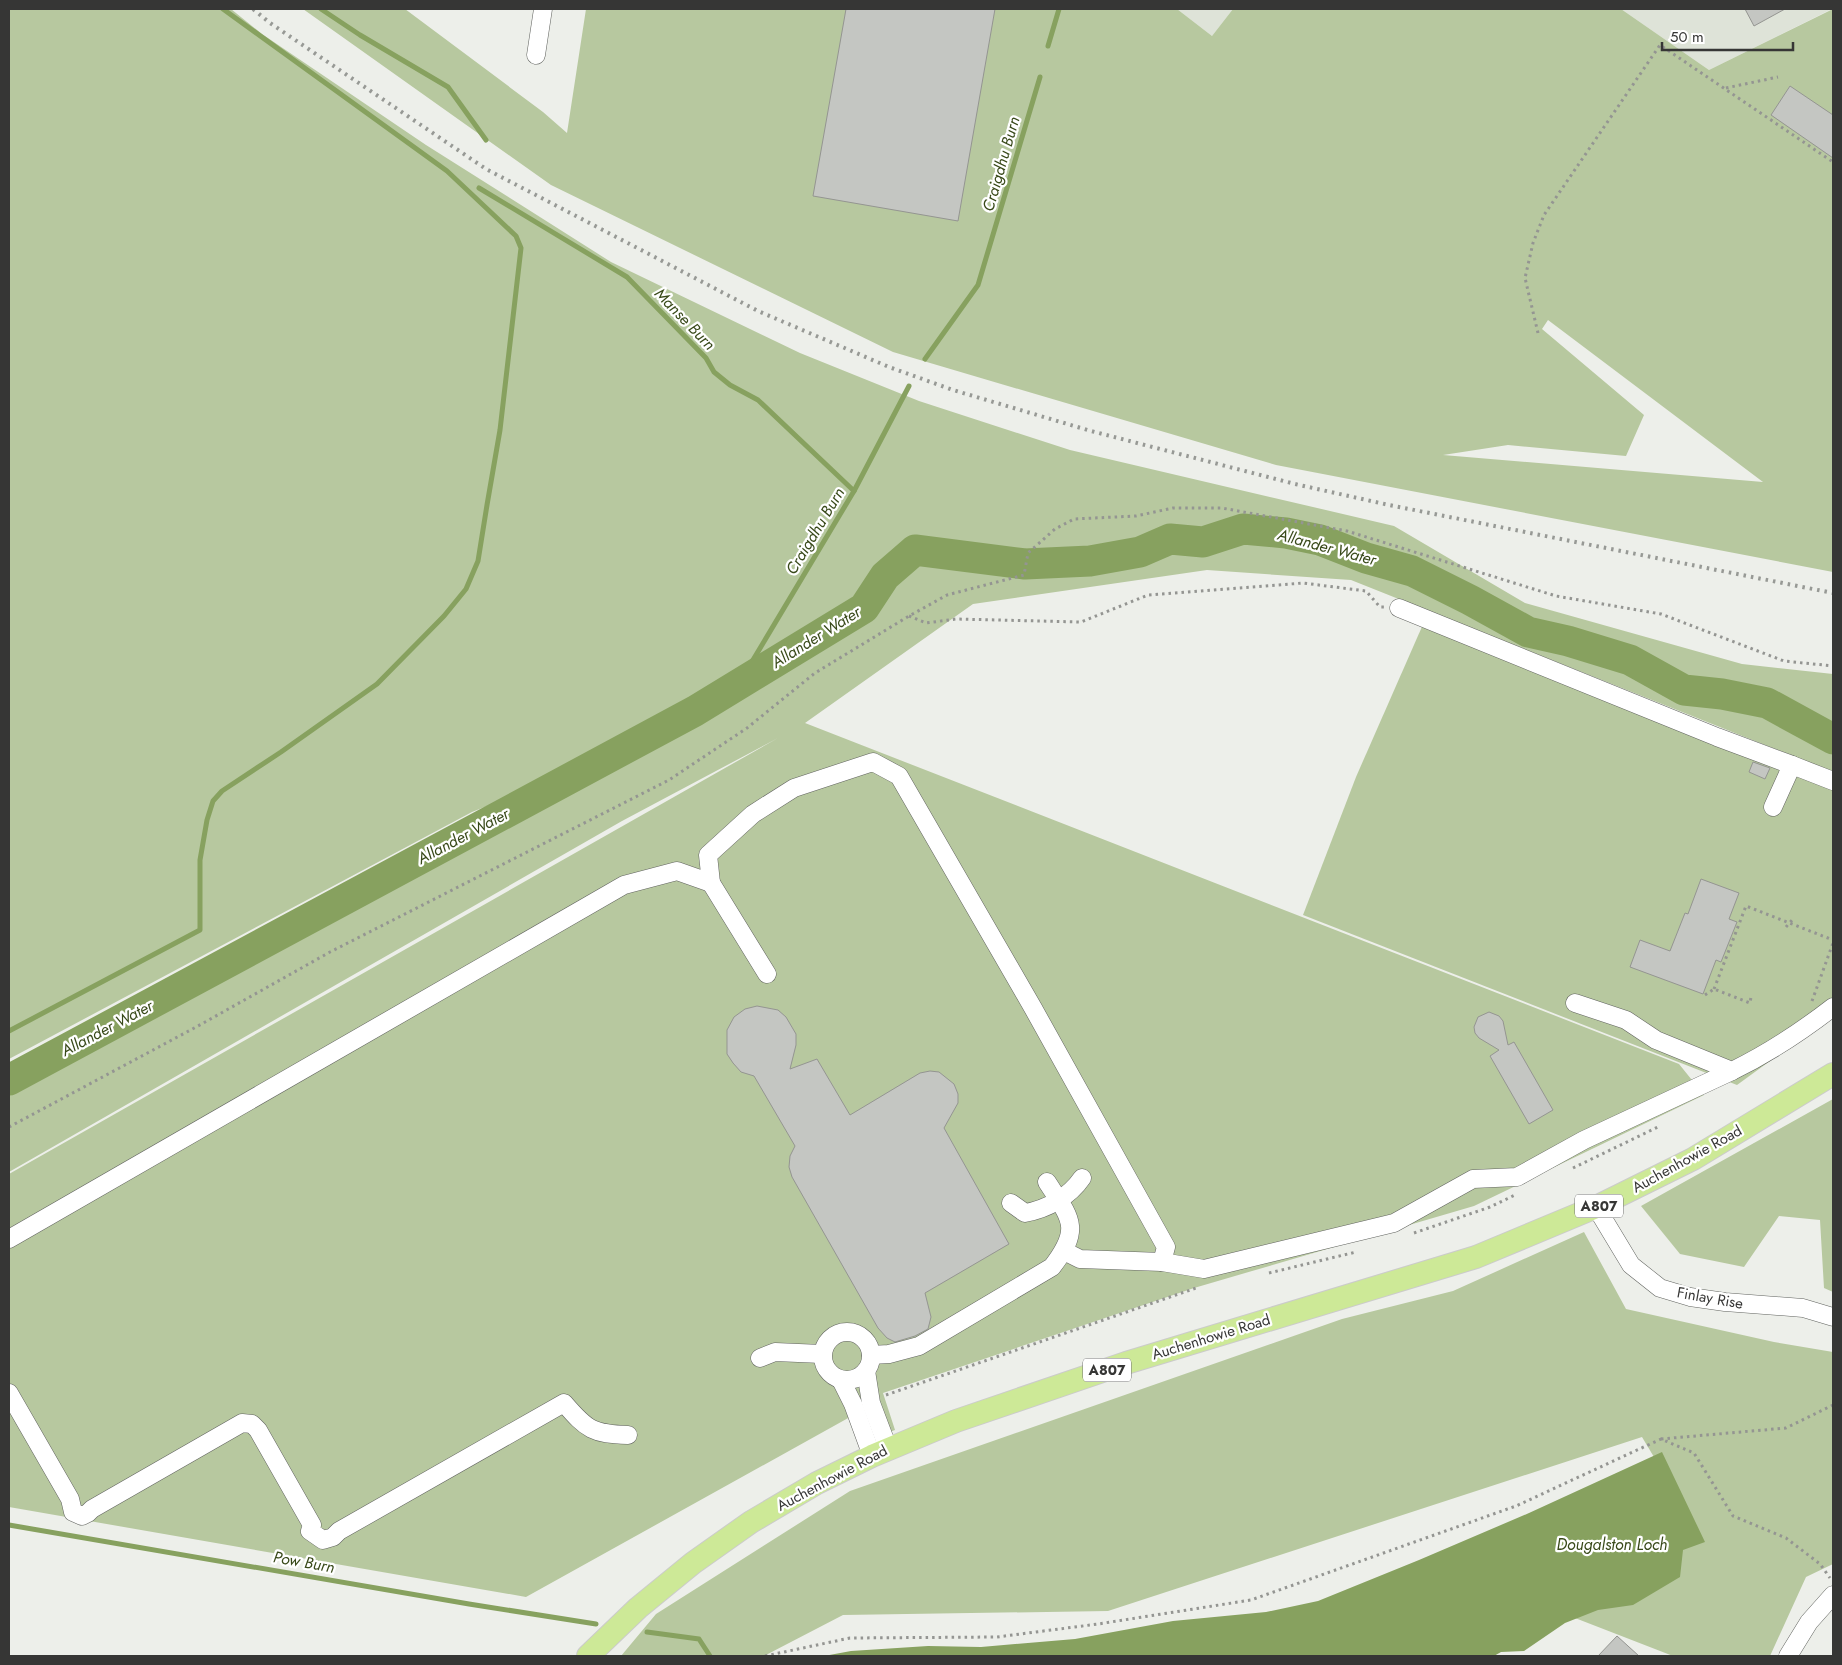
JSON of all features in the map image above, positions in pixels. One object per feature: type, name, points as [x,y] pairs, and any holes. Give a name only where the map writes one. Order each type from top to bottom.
[{"type":"main road","name":"Auchenhowie Road","points":[[588,1656],[638,1608],[693,1563],[751,1522],[817,1483],[880,1452],[956,1421],[1126,1363],[1476,1257],[1596,1208],[1693,1159],[1833,1074]]},
{"type":"street","points":[[536,55],[543,9]]},
{"type":"street","points":[[1399,608],[1716,737],[1833,781]]},
{"type":"street","points":[[768,974],[711,883],[708,855],[753,814],[794,788],[873,762],[899,776],[1033,1008],[1166,1247],[1162,1262]]},
{"type":"street","points":[[1773,808],[1792,765]]},
{"type":"street","points":[[9,1239],[624,885],[677,872],[711,883]]},
{"type":"street","points":[[1575,1003],[1626,1020],[1656,1040],[1732,1071]]},
{"type":"street","points":[[1064,1251],[1080,1259],[1162,1262],[1204,1269],[1394,1223],[1473,1179],[1517,1177],[1584,1140],[1747,1064],[1801,1030],[1833,1006]]},
{"type":"street","points":[[1011,1203],[1025,1213],[1038,1211],[1074,1190],[1082,1178]]},
{"type":"street","points":[[841,1380],[855,1379],[868,1363],[889,1354],[920,1346],[1052,1267],[1064,1251],[1070,1232],[1069,1217],[1047,1182]]},
{"type":"street","name":"Finlay Rise","points":[[1596,1208],[1631,1265],[1660,1288],[1690,1298],[1802,1308],[1833,1317]]},
{"type":"street","points":[[853,1332],[864,1338],[867,1343],[871,1403],[880,1452],[841,1380],[829,1373],[823,1361],[822,1354],[826,1343],[835,1334],[853,1332]]},
{"type":"street","points":[[760,1358],[775,1352],[822,1354]]},
{"type":"street","points":[[9,1392],[70,1499],[73,1512],[82,1516],[242,1423],[252,1424],[258,1430],[312,1525],[310,1531],[323,1540],[333,1537],[339,1531],[564,1403],[582,1424],[604,1434],[628,1435]]},
{"type":"street","points":[[1788,1656],[1809,1622],[1833,1595]]},
{"type":"path","points":[[1538,333],[1524,278],[1533,243],[1544,214],[1660,45],[1833,162]]},
{"type":"path","points":[[1725,88],[1778,77]]},
{"type":"path","points":[[9,1127],[198,1026],[330,952],[669,780],[748,728],[815,673],[909,616],[947,595],[1024,575],[1028,553],[1055,529],[1074,519],[1136,516],[1174,508],[1222,508],[1347,531],[1556,596],[1661,614],[1784,661],[1833,666]]},
{"type":"path","points":[[909,616],[926,623],[956,619],[1081,622],[1148,595],[1303,583],[1366,591]]},
{"type":"path","points":[[1705,995],[1714,989],[1746,906],[1833,940]]},
{"type":"path","points":[[1788,927],[1794,918]]},
{"type":"path","points":[[1801,1030],[1833,944]]},
{"type":"path","points":[[1714,989],[1750,1003],[1751,997]]},
{"type":"path","points":[[765,1656],[850,1638],[997,1638],[1251,1600],[1516,1506],[1661,1439],[1786,1428],[1833,1405]]},
{"type":"path","points":[[1661,1439],[1694,1453],[1734,1516],[1786,1538],[1820,1564],[1833,1582]]},
{"type":"shaded area","points":[[9,9],[231,9],[262,34],[426,145],[611,262],[800,353],[919,401],[1070,450],[1394,526],[1525,603],[1742,664],[1833,674],[1833,772],[1351,580],[1207,570],[973,604],[805,723],[1679,1064],[1704,1095],[1474,1206],[1194,1288],[883,1393],[895,1430],[859,1443],[850,1417],[526,1597],[9,1507],[9,1174],[778,738],[622,821],[9,1172],[9,1064],[586,766],[472,812],[9,1059]]},
{"type":"shaded area","points":[[303,9],[405,9],[543,112],[567,133],[586,9],[1177,9],[1212,36],[1233,9],[1621,9],[1709,70],[1833,9],[1833,572],[1276,465],[893,352],[551,185]],"holes":[[[1548,320],[1763,482],[1443,455],[1508,445],[1626,456],[1644,415],[1542,329]]]},
{"type":"shaded area","points":[[1177,9],[1233,9],[1212,36]]},
{"type":"shaded area","points":[[1621,9],[1832,9],[1709,70]]},
{"type":"shaded area","points":[[1428,613],[1833,775],[1833,1015],[1737,1085],[1303,915],[1356,777]]},
{"type":"shaded area","points":[[1833,1099],[1833,1292],[1824,1288],[1820,1220],[1779,1216],[1744,1267],[1680,1254],[1641,1206]]},
{"type":"shaded area","points":[[1584,1232],[1626,1309],[1774,1342],[1833,1352],[1833,1564],[1806,1577],[1770,1656],[1673,1656],[1575,1618],[1691,1519],[1642,1437],[1108,1611],[843,1615],[764,1656],[621,1656],[656,1614],[850,1491],[1342,1319],[1453,1291]]},
{"type":"water","name":"Dougalston Loch","points":[[1662,1452],[1705,1542],[1683,1550],[1680,1577],[1633,1605],[1598,1610],[1565,1623],[1524,1651],[1501,1652],[1494,1656],[824,1656],[851,1651],[928,1646],[981,1647],[1075,1639],[1173,1621],[1266,1612],[1318,1601],[1529,1513]]},
{"type":"building","points":[[846,9],[995,9],[958,221],[813,196]]},
{"type":"building","points":[[1745,9],[1785,9],[1754,26]]},
{"type":"building","points":[[1790,86],[1833,115],[1833,158],[1771,115]]},
{"type":"building","points":[[1753,762],[1770,768],[1765,779],[1749,772]]},
{"type":"building","points":[[1701,879],[1739,893],[1729,919],[1737,922],[1721,962],[1716,960],[1703,994],[1630,967],[1640,940],[1670,951],[1685,913],[1688,914]]},
{"type":"building","points":[[757,1006],[778,1010],[786,1017],[796,1034],[796,1045],[790,1069],[817,1059],[850,1115],[920,1073],[939,1072],[954,1084],[958,1094],[958,1103],[944,1128],[1009,1244],[925,1293],[931,1317],[928,1329],[915,1336],[895,1342],[887,1338],[878,1328],[792,1177],[789,1167],[790,1156],[795,1146],[754,1076],[741,1072],[727,1054],[727,1030],[734,1017],[745,1009]]},
{"type":"building","points":[[1489,1012],[1499,1016],[1503,1021],[1508,1045],[1514,1042],[1553,1110],[1529,1124],[1490,1056],[1499,1050],[1479,1038],[1475,1033],[1474,1027],[1478,1017]]},
{"type":"building","points":[[1617,1636],[1639,1656],[1598,1656]]},
{"type":"waterway","points":[[9,1031],[200,930],[200,860],[207,820],[213,801],[222,791],[377,684],[444,616],[466,589],[478,561],[500,430],[521,248],[516,236],[447,171],[223,9]]},
{"type":"waterway","name":"Manse Burn","points":[[321,9],[360,35],[448,87],[486,140]]},
{"type":"waterway","name":"Craigdhu Burn","points":[[1048,46],[1059,9]]},
{"type":"waterway","name":"Craigdhu Burn","points":[[925,359],[978,285],[1040,77]]},
{"type":"waterway","name":"Manse Burn","points":[[479,188],[627,277],[706,358],[714,372],[730,385],[758,400],[854,491]]},
{"type":"waterway","name":"Craigdhu Burn","points":[[738,685],[854,491],[909,386]]},
{"type":"waterway","name":"Allander Water","points":[[9,1080],[695,711],[864,608],[885,576],[915,550],[1025,564],[1090,561],[1140,552],[1170,539],[1203,542],[1243,529],[1286,533],[1320,540],[1366,558],[1412,571],[1528,632],[1568,641],[1630,660],[1684,690],[1722,694],[1767,703],[1833,739]]},
{"type":"waterway","name":"Pow Burn","points":[[9,1525],[596,1624]]},
{"type":"waterway","name":"Pow Burn","points":[[647,1632],[699,1639],[710,1656]]},
{"type":"railway","points":[[253,9],[270,23],[486,169],[758,311],[889,367],[953,390],[1091,431],[1295,484],[1389,505],[1833,593]]}]
